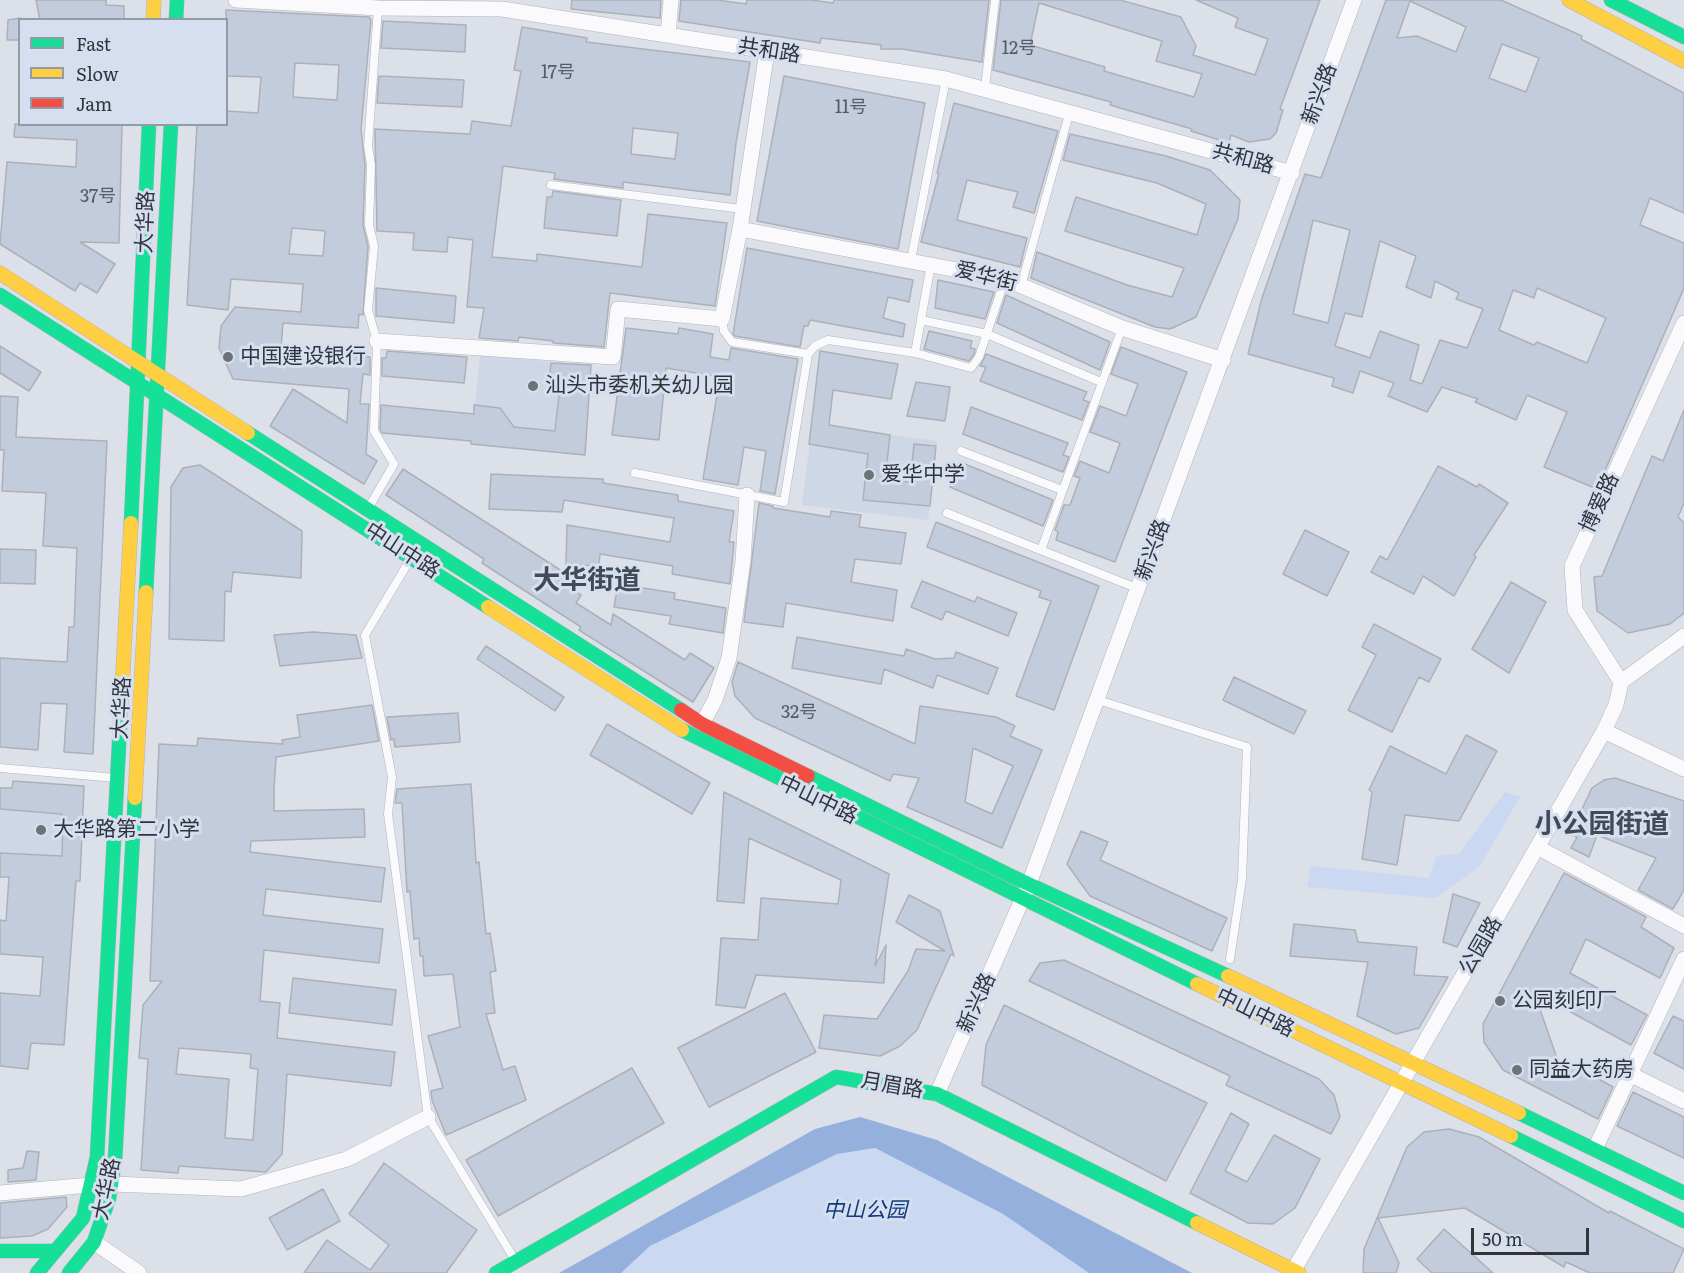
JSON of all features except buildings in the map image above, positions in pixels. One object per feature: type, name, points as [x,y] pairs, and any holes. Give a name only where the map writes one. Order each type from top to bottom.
[{"type":"main road","points":[[153,18],[154,0]]},
{"type":"main road","points":[[176,18],[177,0]]},
{"type":"main road","points":[[1569,0],[1684,61]]},
{"type":"main road","points":[[1611,0],[1684,37]]},
{"type":"main road","name":"大华路","points":[[37,1273],[83,1218],[97,1157],[139,382],[149,126]]},
{"type":"main road","name":"大华路","points":[[69,1273],[94,1242],[112,1184],[115,1160],[171,126]]},
{"type":"main road","name":"中山中路","points":[[0,273],[702,724],[1029,884],[1414,1062],[1684,1193]]},
{"type":"main road","name":"中山中路","points":[[0,295],[694,738],[1684,1221]]},
{"type":"main road","name":"月眉路","points":[[496,1273],[836,1077],[937,1094],[1295,1272]]},
{"type":"main road","points":[[0,1251],[54,1251]]},
{"type":"street","name":"共和路","points":[[236,0],[378,8],[503,5],[668,35],[946,79],[1292,173]]},
{"type":"street","points":[[668,35],[671,0]]},
{"type":"street","name":"新兴路","points":[[937,1094],[1029,884],[1354,0]]},
{"type":"street","points":[[377,340],[613,357],[618,309],[722,319],[740,229],[767,51]]},
{"type":"street","name":"爱华街","points":[[740,229],[1005,279],[1122,327],[1223,360]]},
{"type":"street","name":"博爱路","points":[[1621,682],[1575,610],[1572,566],[1684,323]]},
{"type":"street","points":[[702,724],[715,700],[729,658],[743,561],[747,495]]},
{"type":"street","points":[[1621,682],[1684,636]]},
{"type":"street","name":"公园路","points":[[1295,1272],[1604,731],[1616,705],[1621,682]]},
{"type":"street","points":[[1604,731],[1684,769]]},
{"type":"street","points":[[1537,847],[1684,926]]},
{"type":"street","points":[[1595,1149],[1684,959]]},
{"type":"street","points":[[1630,1074],[1684,1101]]},
{"type":"street","points":[[112,1184],[241,1189],[347,1159],[428,1117]]},
{"type":"street","points":[[0,1193],[90,1185]]},
{"type":"street","points":[[94,1242],[139,1273]]},
{"type":"lane","points":[[985,88],[995,0]]},
{"type":"lane","points":[[368,509],[394,464],[374,431],[377,340],[368,310],[374,246],[369,225],[371,165],[368,146],[378,8]]},
{"type":"lane","points":[[911,260],[946,79]]},
{"type":"lane","points":[[1021,286],[1070,111]]},
{"type":"lane","points":[[551,185],[742,209]]},
{"type":"lane","points":[[915,353],[931,264]]},
{"type":"lane","points":[[635,473],[784,502],[808,354],[815,346],[828,340],[915,353],[971,368],[980,357],[1005,279]]},
{"type":"lane","points":[[722,319],[724,331],[732,342],[808,354]]},
{"type":"lane","points":[[921,320],[987,334],[1101,382]]},
{"type":"lane","points":[[1041,550],[1122,327]]},
{"type":"lane","points":[[961,451],[1062,490]]},
{"type":"lane","points":[[947,513],[1138,589]]},
{"type":"lane","points":[[412,557],[365,634],[392,777],[388,814],[428,1117],[516,1262]]},
{"type":"lane","points":[[1098,700],[1247,747],[1242,879],[1230,959]]},
{"type":"lane","points":[[0,768],[118,778]]},
{"type":"shaded area","name":"汕头市委机关幼儿园","points":[[480,355],[591,366],[585,455],[471,444]]},
{"type":"shaded area","name":"爱华中学","points":[[812,425],[937,441],[928,520],[802,505]]},
{"type":"shaded area","name":"大华路第二小学","points":[[13,781],[84,786],[80,881],[0,877],[0,788],[12,788]]},
{"type":"green space","points":[[1505,792],[1520,797],[1480,866],[1436,898],[1307,887],[1311,866],[1429,878],[1436,856],[1459,854]]},
{"type":"green space","name":"中山公园","points":[[875,1148],[1003,1214],[1089,1273],[621,1273],[650,1246],[837,1154]]},
{"type":"water","points":[[860,1117],[937,1140],[1192,1273],[1089,1273],[1003,1214],[875,1148],[837,1154],[650,1246],[621,1273],[559,1273],[815,1129]]},
{"type":"traffic: fast","points":[[176,18],[177,0]]},
{"type":"traffic: fast","points":[[1611,0],[1684,37]]},
{"type":"traffic: fast","points":[[131,523],[149,126]]},
{"type":"traffic: fast","points":[[146,592],[171,126]]},
{"type":"traffic: fast","points":[[0,295],[488,607]]},
{"type":"traffic: fast","points":[[248,433],[681,710]]},
{"type":"traffic: fast","points":[[37,1273],[83,1218],[97,1157],[121,707]]},
{"type":"traffic: fast","points":[[682,730],[1197,984]]},
{"type":"traffic: fast","points":[[808,776],[1009,875],[1228,976]]},
{"type":"traffic: fast","points":[[69,1273],[94,1242],[109,1198],[115,1160],[135,798]]},
{"type":"traffic: fast","points":[[496,1273],[836,1077],[937,1094],[1197,1223]]},
{"type":"traffic: fast","points":[[1519,1113],[1684,1193]]},
{"type":"traffic: fast","points":[[1511,1136],[1684,1221]]},
{"type":"traffic: fast","points":[[0,1251],[54,1251]]},
{"type":"traffic: slow","points":[[153,18],[154,0]]},
{"type":"traffic: slow","points":[[1569,0],[1684,61]]},
{"type":"traffic: slow","points":[[0,273],[248,433]]},
{"type":"traffic: slow","points":[[121,707],[131,523]]},
{"type":"traffic: slow","points":[[135,798],[146,592]]},
{"type":"traffic: slow","points":[[488,607],[682,730]]},
{"type":"traffic: slow","points":[[1228,976],[1519,1113]]},
{"type":"traffic: slow","points":[[1197,984],[1511,1136]]},
{"type":"traffic: slow","points":[[1197,1223],[1299,1273]]},
{"type":"traffic: jam","points":[[681,710],[702,724],[808,776]]},
{"type":"place","name":"中国建设银行","points":[[228,357]]},
{"type":"place","name":"汕头市委机关幼儿园","points":[[533,386]]},
{"type":"place","name":"爱华中学","points":[[869,475]]},
{"type":"place","name":"大华路第二小学","points":[[41,830]]},
{"type":"place","name":"公园刻印厂","points":[[1500,1001]]},
{"type":"place","name":"同益大药房","points":[[1517,1070]]},
{"type":"district","name":"大华街道","points":[[587,581]]},
{"type":"district","name":"小公园街道","points":[[1602,825]]}]
